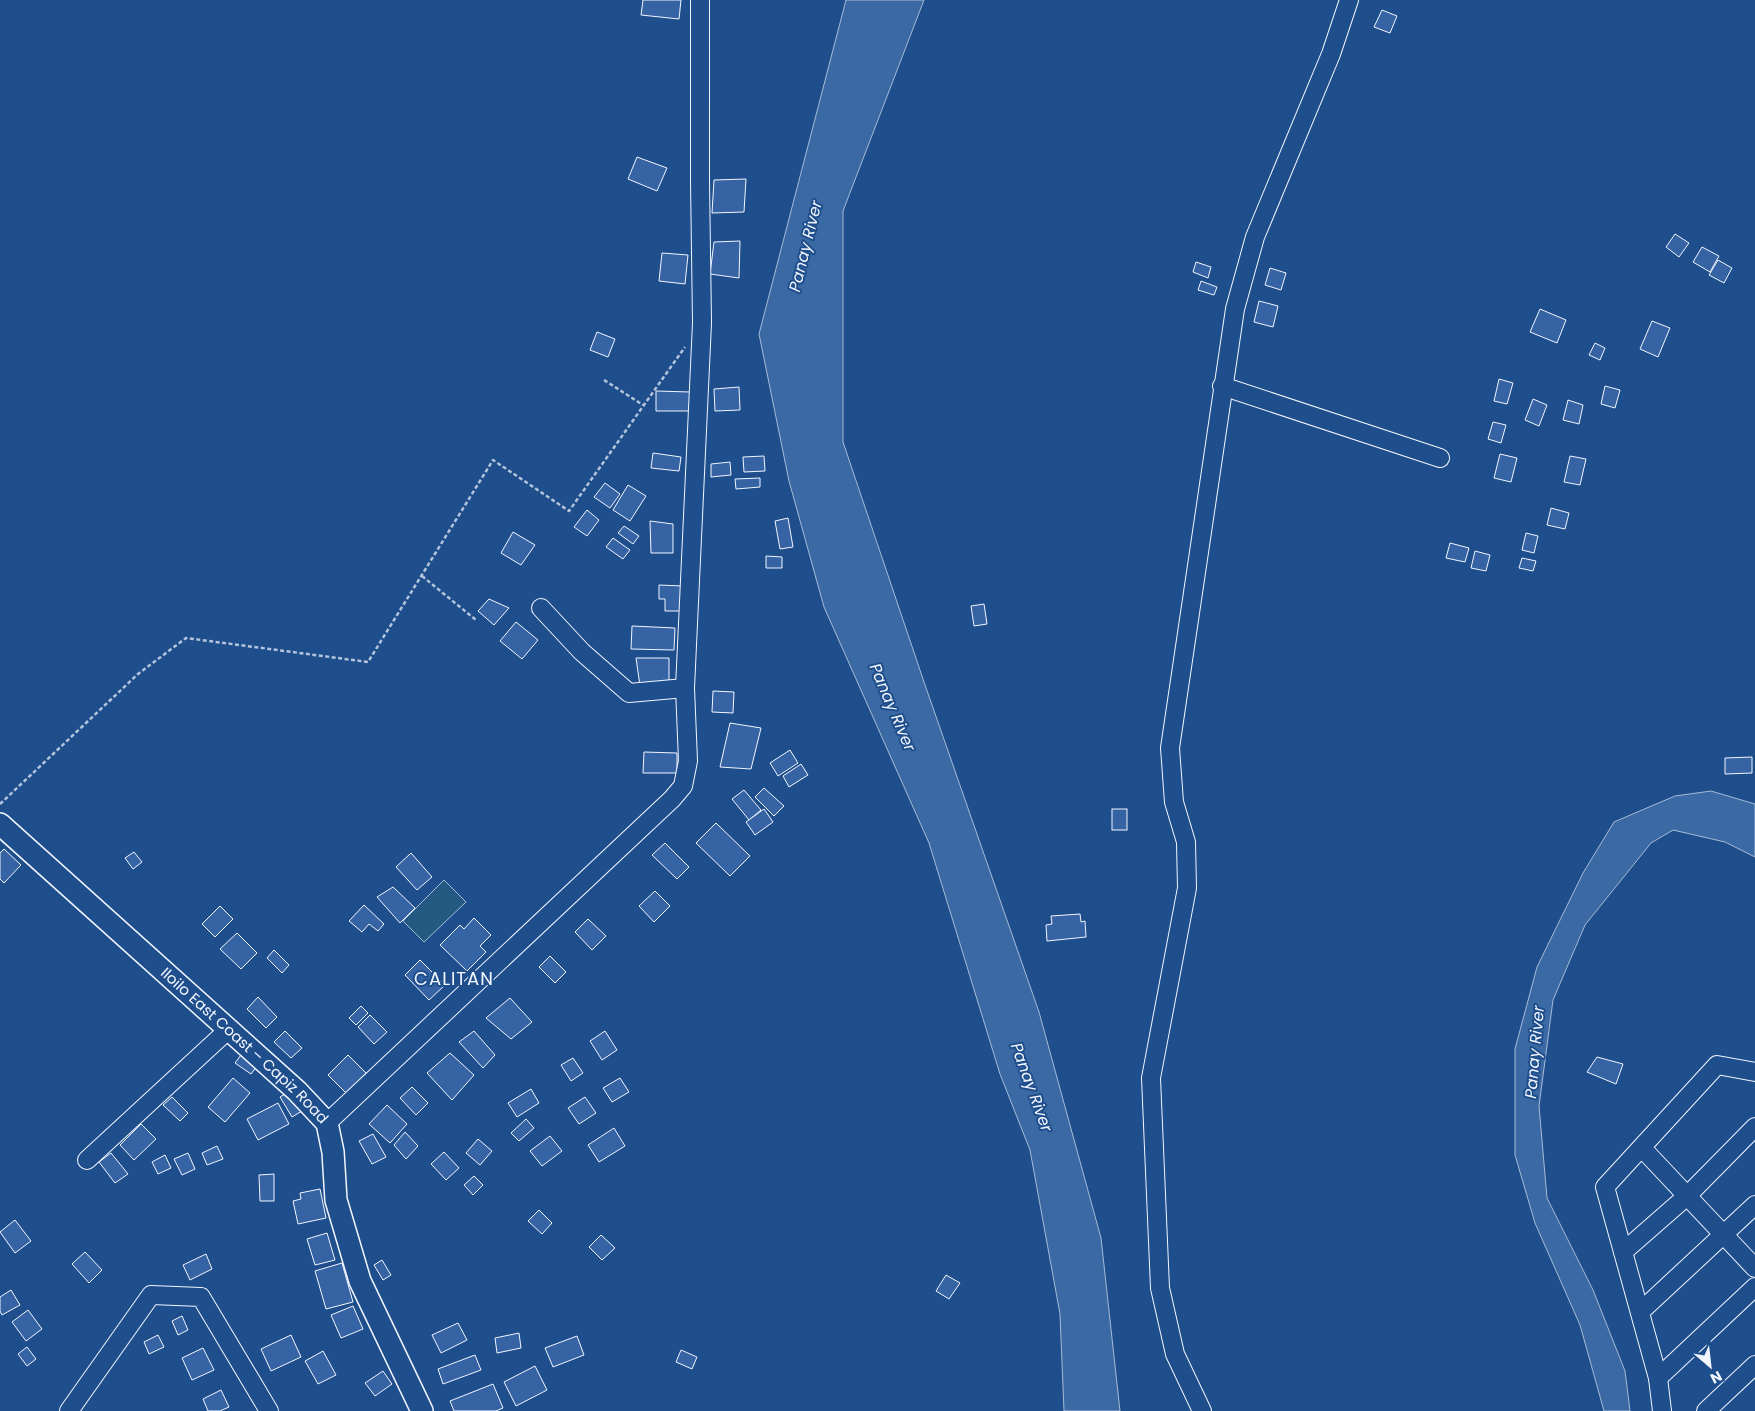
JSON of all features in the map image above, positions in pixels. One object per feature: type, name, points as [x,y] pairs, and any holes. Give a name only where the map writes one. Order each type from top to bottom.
[{"type":"main road","name":"Iloilo East Coast – Capiz Road","points":[[0,824],[297,1091],[327,1123],[333,1152],[336,1200],[360,1281],[422,1411]]},
{"type":"street","points":[[327,1123],[672,799],[683,786],[688,761],[685,688],[702,323],[700,0]]},
{"type":"street","points":[[1202,1411],[1175,1354],[1160,1288],[1151,1078],[1187,888],[1186,842],[1174,802],[1170,748],[1222,386],[1235,310],[1255,237],[1331,54],[1349,0]]},
{"type":"street","points":[[1222,386],[1440,458]]},
{"type":"street","points":[[541,608],[582,652],[629,693],[685,688]]},
{"type":"street","points":[[87,1160],[228,1030]]},
{"type":"street","points":[[1662,1411],[1658,1378],[1605,1187],[1717,1065],[1755,1072]]},
{"type":"street","points":[[1623,1252],[1687,1196],[1755,1127]]},
{"type":"street","points":[[1642,1148],[1755,1268]]},
{"type":"street","points":[[1640,1312],[1755,1205]]},
{"type":"street","points":[[1658,1378],[1755,1288]]},
{"type":"street","points":[[69,1411],[151,1295],[201,1297],[269,1411]]},
{"type":"street","points":[[1706,1411],[1755,1365]]},
{"type":"path","points":[[0,804],[138,674],[186,638],[368,662],[493,460],[569,511],[686,345]]},
{"type":"path","points":[[604,380],[643,405]]},
{"type":"path","points":[[422,576],[476,620]]},
{"type":"shaded area","points":[[444,880],[466,902],[424,942],[403,921]]},
{"type":"water","name":"Panay River","points":[[846,0],[924,0],[843,211],[843,442],[1039,1012],[1101,1238],[1120,1411],[1064,1411],[1060,1314],[1030,1150],[1000,1074],[929,843],[824,607],[789,481],[759,334]]},
{"type":"water","name":"Panay River","points":[[1711,791],[1755,804],[1755,857],[1725,842],[1673,830],[1651,843],[1585,925],[1553,1000],[1539,1106],[1547,1198],[1593,1290],[1625,1371],[1630,1411],[1604,1411],[1580,1325],[1535,1223],[1515,1155],[1515,1049],[1537,967],[1583,873],[1614,822],[1675,796]]},
{"type":"building","points":[[643,0],[681,0],[679,19],[641,15]]},
{"type":"building","points":[[1382,10],[1397,16],[1390,33],[1374,27]]},
{"type":"building","points":[[637,157],[667,168],[657,191],[628,179]]},
{"type":"building","points":[[746,179],[744,212],[712,213],[714,180]]},
{"type":"building","points":[[1675,234],[1689,243],[1679,257],[1666,247]]},
{"type":"building","points":[[740,241],[739,278],[710,274],[714,242]]},
{"type":"building","points":[[1702,247],[1719,256],[1710,272],[1693,262]]},
{"type":"building","points":[[662,253],[688,255],[685,284],[659,281]]},
{"type":"building","points":[[1718,260],[1732,268],[1724,283],[1709,275]]},
{"type":"building","points":[[1196,262],[1211,267],[1208,278],[1193,272]]},
{"type":"building","points":[[1270,268],[1286,273],[1281,290],[1265,285]]},
{"type":"building","points":[[1201,281],[1217,287],[1214,295],[1198,290]]},
{"type":"building","points":[[1259,301],[1278,306],[1273,327],[1254,322]]},
{"type":"building","points":[[1540,309],[1566,320],[1557,343],[1530,332]]},
{"type":"building","points":[[1652,321],[1670,328],[1658,357],[1640,349]]},
{"type":"building","points":[[597,332],[615,339],[608,357],[590,350]]},
{"type":"building","points":[[1595,343],[1605,348],[1600,360],[1589,355]]},
{"type":"building","points":[[1499,379],[1513,383],[1507,404],[1494,401]]},
{"type":"building","points":[[1605,386],[1620,390],[1615,408],[1601,404]]},
{"type":"building","points":[[739,387],[740,410],[715,411],[714,389]]},
{"type":"building","points":[[656,391],[690,392],[689,411],[656,411]]},
{"type":"building","points":[[1533,399],[1547,405],[1539,426],[1525,420]]},
{"type":"building","points":[[1568,400],[1583,405],[1579,424],[1563,420]]},
{"type":"building","points":[[1493,422],[1506,425],[1501,443],[1488,439]]},
{"type":"building","points":[[653,453],[681,457],[679,471],[651,468]]},
{"type":"building","points":[[1500,454],[1517,458],[1511,482],[1494,478]]},
{"type":"building","points":[[764,456],[765,471],[744,472],[743,457]]},
{"type":"building","points":[[1570,456],[1586,459],[1580,485],[1564,482]]},
{"type":"building","points":[[730,462],[731,475],[711,477],[711,464]]},
{"type":"building","points":[[760,478],[760,487],[736,489],[735,479]]},
{"type":"building","points":[[605,483],[620,494],[610,508],[594,497]]},
{"type":"building","points":[[628,485],[646,496],[630,521],[613,510]]},
{"type":"building","points":[[1551,508],[1569,513],[1565,529],[1547,525]]},
{"type":"building","points":[[587,510],[599,520],[587,536],[574,527]]},
{"type":"building","points":[[788,518],[793,547],[780,549],[775,521]]},
{"type":"building","points":[[650,521],[673,524],[673,553],[651,553]]},
{"type":"building","points":[[624,526],[639,536],[633,544],[618,533]]},
{"type":"building","points":[[513,532],[535,545],[521,565],[501,553]]},
{"type":"building","points":[[1526,533],[1538,536],[1534,553],[1522,550]]},
{"type":"building","points":[[613,538],[630,550],[623,559],[606,547]]},
{"type":"building","points":[[1450,543],[1469,548],[1465,562],[1446,558]]},
{"type":"building","points":[[1475,551],[1490,555],[1486,571],[1471,568]]},
{"type":"building","points":[[766,556],[782,557],[782,568],[766,568]]},
{"type":"building","points":[[1522,558],[1536,561],[1533,571],[1519,568]]},
{"type":"building","points":[[659,585],[683,586],[682,611],[665,611],[665,599],[659,599]]},
{"type":"building","points":[[489,599],[509,608],[494,625],[478,611]]},
{"type":"building","points":[[984,604],[987,624],[974,626],[971,606]]},
{"type":"building","points":[[516,622],[538,640],[522,659],[500,641]]},
{"type":"building","points":[[632,626],[675,628],[674,650],[631,649]]},
{"type":"building","points":[[636,658],[669,658],[669,683],[640,686]]},
{"type":"building","points":[[713,691],[734,692],[733,713],[712,712]]},
{"type":"building","points":[[730,723],[761,728],[751,769],[720,767]]},
{"type":"building","points":[[790,750],[798,763],[778,776],[770,763]]},
{"type":"building","points":[[644,752],[677,753],[677,773],[643,773]]},
{"type":"building","points":[[1752,757],[1752,773],[1725,774],[1725,758]]},
{"type":"building","points":[[801,764],[808,775],[789,787],[783,776]]},
{"type":"building","points":[[764,788],[784,806],[774,816],[755,797]]},
{"type":"building","points":[[744,790],[761,810],[749,820],[732,799]]},
{"type":"building","points":[[764,809],[773,822],[755,835],[746,822]]},
{"type":"building","points":[[1112,809],[1127,809],[1127,830],[1112,830]]},
{"type":"building","points":[[716,823],[750,856],[730,876],[696,843]]},
{"type":"building","points":[[665,843],[689,867],[677,879],[652,855]]},
{"type":"building","points":[[4,849],[21,865],[4,883],[0,879],[0,853]]},
{"type":"building","points":[[134,852],[142,862],[133,869],[125,858]]},
{"type":"building","points":[[411,853],[432,877],[417,890],[396,867]]},
{"type":"building","points":[[393,887],[415,908],[400,923],[377,897]]},
{"type":"building","points":[[655,891],[670,906],[654,922],[639,906]]},
{"type":"building","points":[[364,905],[384,924],[378,931],[369,924],[362,932],[349,921]]},
{"type":"building","points":[[220,906],[233,919],[215,937],[202,924]]},
{"type":"building","points":[[1080,914],[1081,922],[1085,921],[1086,937],[1047,941],[1046,925],[1052,924],[1051,916]]},
{"type":"building","points":[[474,918],[491,935],[480,946],[486,952],[467,971],[440,945],[460,925],[464,929]]},
{"type":"building","points":[[588,919],[606,936],[592,950],[575,932]]},
{"type":"building","points":[[237,933],[257,953],[241,969],[220,949]]},
{"type":"building","points":[[274,950],[289,965],[282,973],[267,958]]},
{"type":"building","points":[[550,956],[566,972],[555,983],[539,967]]},
{"type":"building","points":[[420,960],[445,985],[429,1000],[405,975]]},
{"type":"building","points":[[258,997],[277,1017],[266,1028],[247,1009]]},
{"type":"building","points":[[510,998],[532,1022],[511,1039],[486,1018]]},
{"type":"building","points":[[361,1006],[368,1013],[356,1025],[349,1018]]},
{"type":"building","points":[[370,1015],[387,1032],[374,1044],[358,1027]]},
{"type":"building","points":[[285,1031],[302,1048],[291,1058],[274,1042]]},
{"type":"building","points":[[474,1031],[495,1055],[483,1068],[459,1042]]},
{"type":"building","points":[[605,1031],[617,1050],[602,1060],[590,1041]]},
{"type":"building","points":[[450,1053],[474,1075],[452,1100],[427,1073]]},
{"type":"building","points":[[241,1055],[257,1066],[251,1074],[235,1063]]},
{"type":"building","points":[[348,1055],[366,1073],[346,1093],[328,1075]]},
{"type":"building","points":[[1597,1057],[1623,1064],[1616,1084],[1587,1072]]},
{"type":"building","points":[[573,1058],[583,1073],[571,1081],[561,1065]]},
{"type":"building","points":[[233,1078],[250,1093],[225,1122],[208,1107]]},
{"type":"building","points":[[620,1078],[629,1092],[612,1102],[603,1088]]},
{"type":"building","points":[[412,1087],[428,1103],[416,1115],[400,1098]]},
{"type":"building","points":[[531,1089],[539,1103],[517,1117],[508,1103]]},
{"type":"building","points":[[290,1091],[302,1111],[292,1117],[280,1097]]},
{"type":"building","points":[[172,1097],[188,1113],[180,1121],[163,1105]]},
{"type":"building","points":[[585,1097],[596,1113],[579,1124],[568,1108]]},
{"type":"building","points":[[278,1103],[289,1124],[258,1140],[247,1119]]},
{"type":"building","points":[[387,1105],[407,1124],[390,1143],[369,1124]]},
{"type":"building","points":[[526,1119],[534,1128],[519,1141],[511,1133]]},
{"type":"building","points":[[141,1124],[156,1139],[134,1160],[120,1145]]},
{"type":"building","points":[[614,1128],[625,1146],[599,1162],[588,1145]]},
{"type":"building","points":[[405,1132],[418,1146],[406,1159],[394,1145]]},
{"type":"building","points":[[373,1134],[386,1157],[372,1164],[359,1141]]},
{"type":"building","points":[[550,1136],[562,1151],[542,1166],[530,1151]]},
{"type":"building","points":[[478,1139],[492,1151],[480,1165],[466,1153]]},
{"type":"building","points":[[217,1146],[223,1159],[207,1165],[202,1153]]},
{"type":"building","points":[[444,1152],[459,1168],[446,1180],[431,1164]]},
{"type":"building","points":[[111,1153],[128,1174],[115,1183],[99,1162]]},
{"type":"building","points":[[188,1153],[195,1169],[182,1175],[174,1159]]},
{"type":"building","points":[[165,1155],[171,1168],[158,1174],[152,1162]]},
{"type":"building","points":[[274,1174],[274,1201],[260,1201],[259,1175]]},
{"type":"building","points":[[474,1176],[483,1185],[473,1195],[464,1185]]},
{"type":"building","points":[[320,1189],[326,1218],[298,1224],[293,1201],[301,1199],[300,1193]]},
{"type":"building","points":[[539,1210],[552,1223],[542,1234],[528,1221]]},
{"type":"building","points":[[15,1220],[31,1241],[15,1253],[0,1232]]},
{"type":"building","points":[[327,1233],[335,1260],[315,1265],[307,1239]]},
{"type":"building","points":[[601,1235],[615,1248],[602,1260],[589,1247]]},
{"type":"building","points":[[85,1252],[102,1270],[89,1283],[72,1264]]},
{"type":"building","points":[[206,1254],[212,1269],[190,1280],[183,1265]]},
{"type":"building","points":[[382,1260],[391,1275],[383,1280],[374,1265]]},
{"type":"building","points":[[342,1263],[353,1302],[326,1309],[315,1271]]},
{"type":"building","points":[[946,1275],[960,1283],[949,1299],[936,1291]]},
{"type":"building","points":[[11,1290],[20,1305],[2,1315],[0,1311],[0,1297]]},
{"type":"building","points":[[353,1306],[363,1329],[341,1338],[331,1315]]},
{"type":"building","points":[[28,1310],[42,1329],[26,1341],[12,1322]]},
{"type":"building","points":[[182,1316],[188,1330],[178,1335],[172,1321]]},
{"type":"building","points":[[458,1323],[467,1340],[441,1353],[432,1335]]},
{"type":"building","points":[[519,1333],[521,1348],[497,1353],[495,1338]]},
{"type":"building","points":[[158,1335],[164,1347],[149,1354],[144,1342]]},
{"type":"building","points":[[291,1335],[301,1357],[271,1371],[261,1349]]},
{"type":"building","points":[[577,1336],[584,1355],[553,1367],[545,1348]]},
{"type":"building","points":[[27,1347],[36,1359],[27,1366],[18,1354]]},
{"type":"building","points":[[203,1348],[214,1370],[192,1380],[182,1358]]},
{"type":"building","points":[[681,1350],[697,1357],[692,1369],[676,1362]]},
{"type":"building","points":[[323,1351],[336,1375],[318,1384],[305,1361]]},
{"type":"building","points":[[475,1355],[481,1370],[443,1384],[438,1369]]},
{"type":"building","points":[[535,1366],[547,1390],[516,1406],[504,1382]]},
{"type":"building","points":[[383,1371],[392,1384],[375,1396],[365,1383]]},
{"type":"building","points":[[493,1384],[503,1408],[496,1411],[454,1411],[450,1401]]},
{"type":"building","points":[[221,1390],[229,1407],[220,1411],[208,1411],[203,1399]]},
{"type":"district","name":"CALITAN","points":[[454,979]]}]
